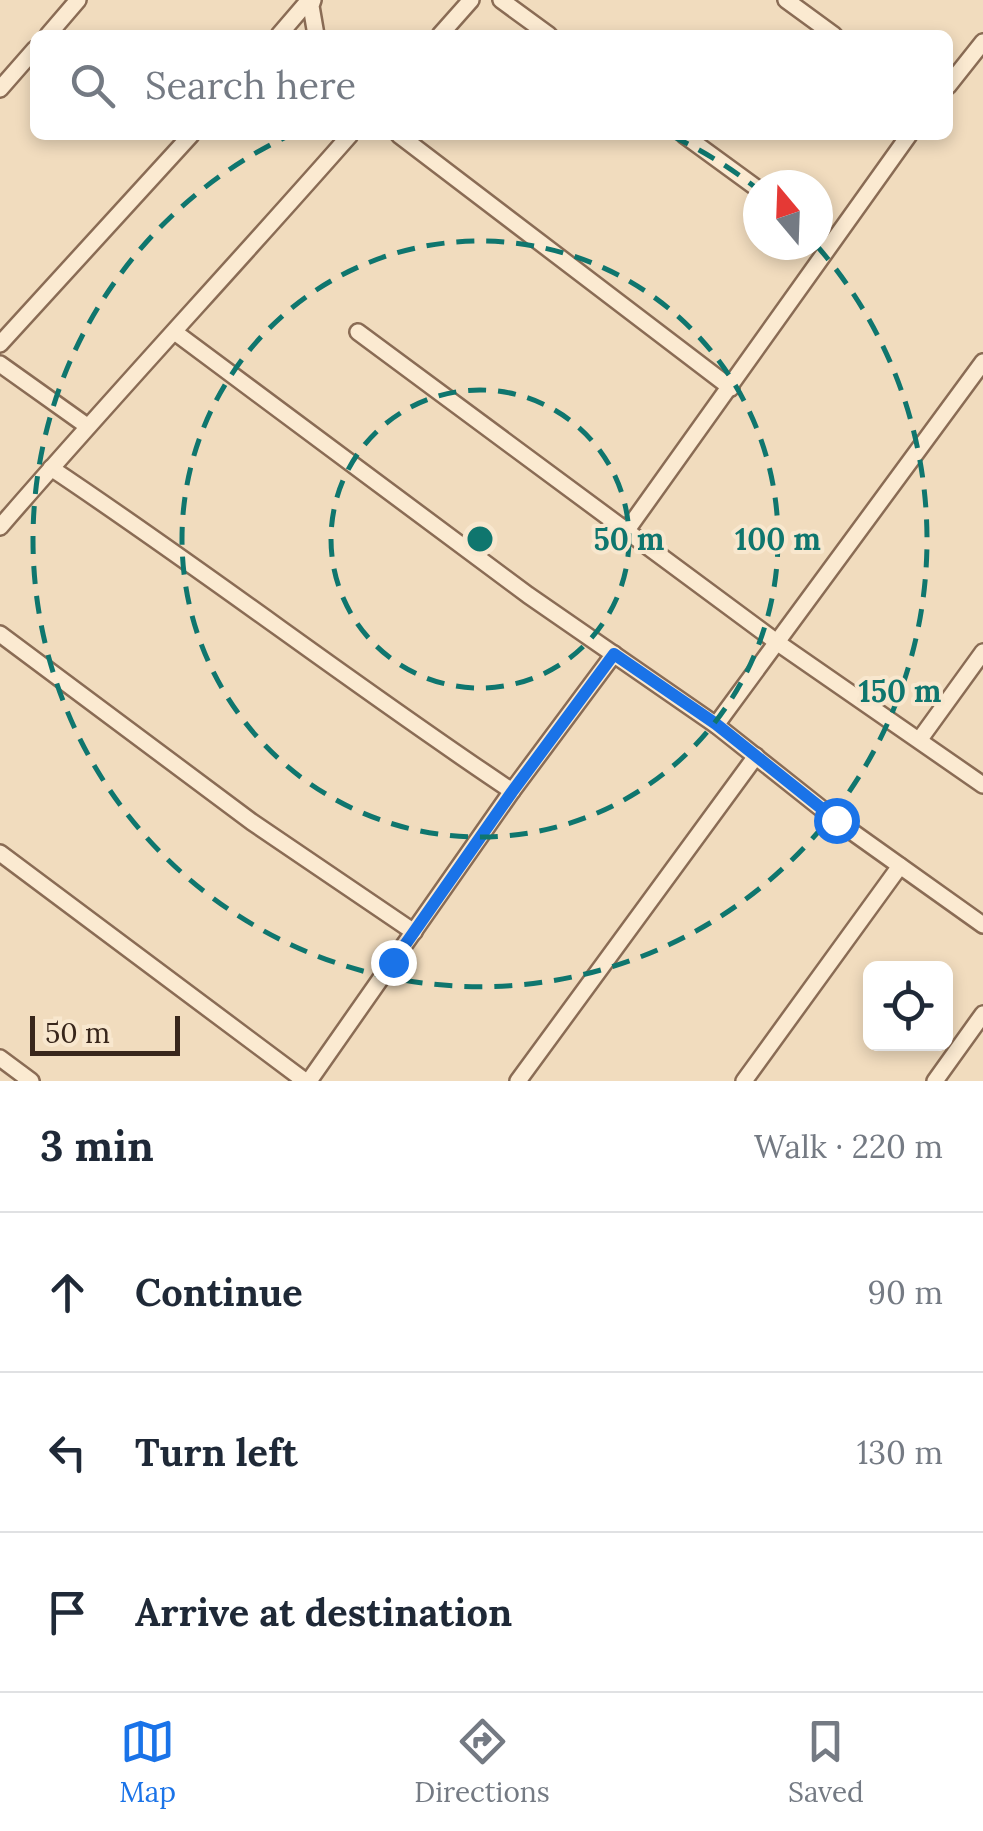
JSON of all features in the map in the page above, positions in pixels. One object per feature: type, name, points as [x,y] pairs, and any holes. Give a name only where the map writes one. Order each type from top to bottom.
[{"type":"street","points":[[52,30],[78,0]]},
{"type":"street","points":[[284,30],[312,0]]},
{"type":"street","points":[[312,0],[315,30]]},
{"type":"street","points":[[444,30],[471,0]]},
{"type":"street","points":[[501,0],[541,30]]},
{"type":"street","points":[[791,1],[828,30]]},
{"type":"street","points":[[953,80],[983,42]]},
{"type":"street","points":[[0,89],[30,55]]},
{"type":"street","points":[[0,344],[186,140]]},
{"type":"street","points":[[0,528],[346,140]]},
{"type":"street","points":[[406,140],[731,388]]},
{"type":"street","points":[[691,140],[743,178]]},
{"type":"street","points":[[833,228],[905,140]]},
{"type":"street","points":[[627,530],[731,388],[811,260]]},
{"type":"street","points":[[358,332],[778,642],[983,785]]},
{"type":"street","points":[[176,333],[528,595],[716,724],[983,925]]},
{"type":"street","points":[[716,724],[983,362]]},
{"type":"street","points":[[0,364],[87,426]]},
{"type":"street","points":[[52,468],[512,792]]},
{"type":"street","points":[[0,634],[237,811],[414,932]]},
{"type":"street","points":[[920,738],[983,652]]},
{"type":"street","points":[[0,853],[307,1081],[614,654]]},
{"type":"street","points":[[518,1081],[756,756]]},
{"type":"street","points":[[744,1081],[900,866]]},
{"type":"street","points":[[936,1081],[983,1014]]},
{"type":"street","points":[[0,1058],[31,1081]]},
{"type":"route","points":[[393,962],[614,654],[716,724],[836,820]]}]
